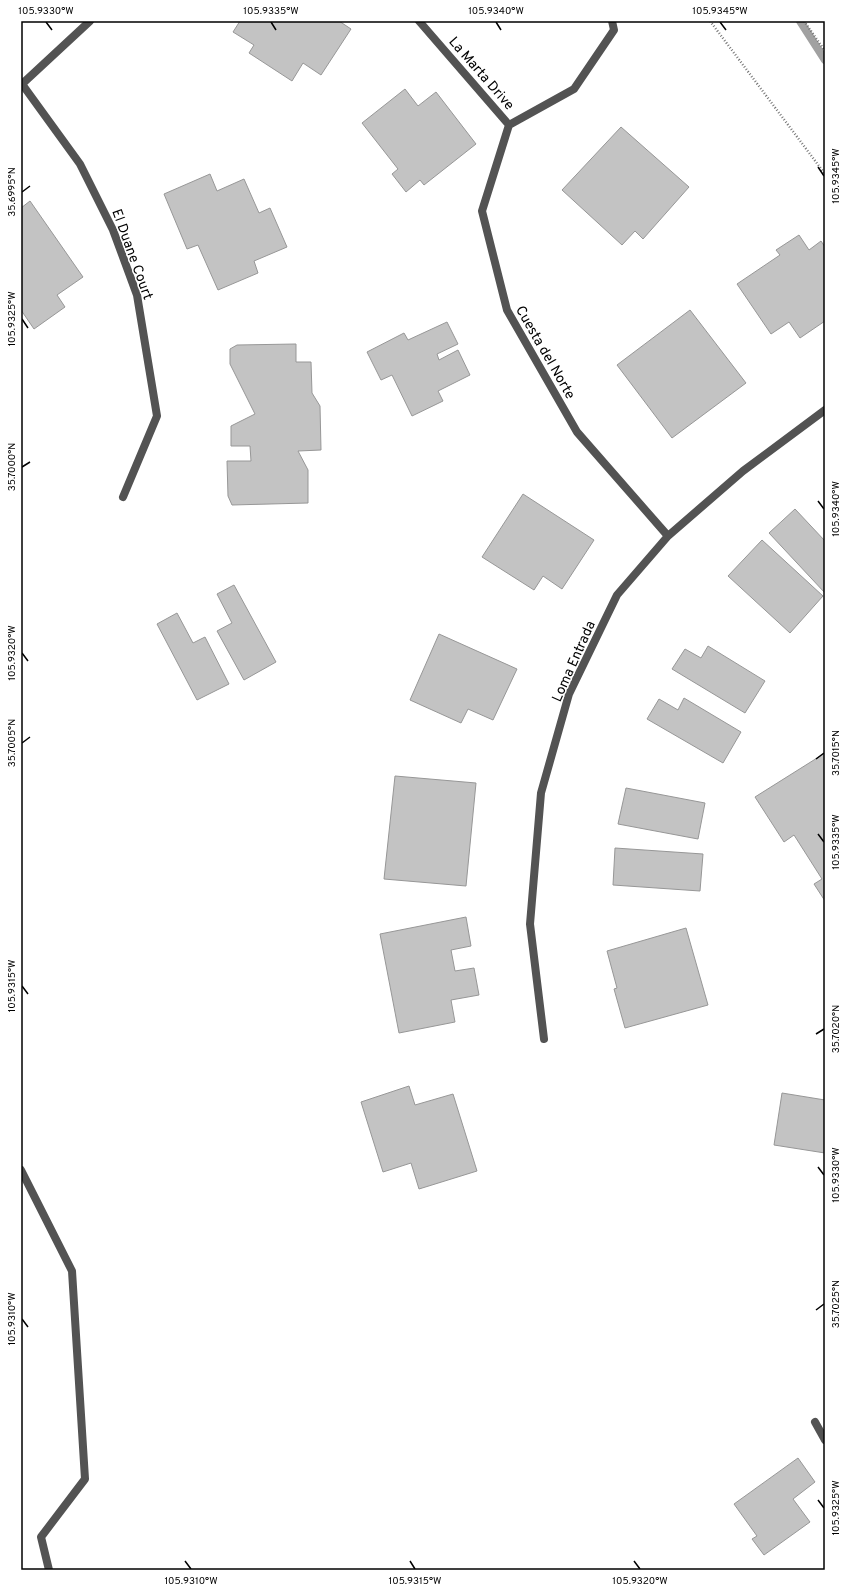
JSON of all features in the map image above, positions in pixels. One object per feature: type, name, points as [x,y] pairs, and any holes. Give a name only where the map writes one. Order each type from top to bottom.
[{"type":"street","points":[[22,84],[90,21]]},
{"type":"street","name":"La Marta Drive","points":[[419,21],[509,125]]},
{"type":"street","points":[[509,125],[574,89],[614,30],[612,21]]},
{"type":"street","name":"El Duane Court","points":[[22,84],[80,164],[113,230],[137,295],[157,416],[123,497]]},
{"type":"street","name":"Cuesta del Norte","points":[[509,125],[482,212],[507,310],[577,432],[668,536]]},
{"type":"street","name":"Loma Entrada","points":[[544,1039],[530,924],[541,793],[569,694],[617,595],[668,536],[743,472],[825,410]]},
{"type":"street","points":[[21,1170],[72,1271],[85,1480],[42,1537],[49,1570]]},
{"type":"street","points":[[815,1422],[825,1440]]},
{"type":"path","points":[[710,21],[825,174]]},
{"type":"path","points":[[804,21],[825,51]]},
{"type":"building","points":[[240,21],[339,21],[351,29],[321,75],[303,63],[292,81],[249,53],[254,45],[233,32]]},
{"type":"building","points":[[405,89],[418,106],[436,92],[476,144],[424,185],[420,180],[406,192],[392,174],[398,169],[362,123]]},
{"type":"building","points":[[621,127],[689,187],[643,239],[635,231],[622,245],[562,190]]},
{"type":"building","points":[[210,174],[217,191],[244,179],[259,213],[270,208],[287,247],[254,261],[258,273],[218,290],[198,245],[187,249],[164,194]]},
{"type":"building","points":[[30,201],[83,277],[57,295],[65,307],[34,329],[21,310],[21,208]]},
{"type":"building","points":[[799,235],[809,250],[821,241],[825,247],[825,321],[800,338],[789,322],[771,334],[737,284],[780,255],[776,250]]},
{"type":"building","points":[[690,310],[746,383],[672,438],[617,365]]},
{"type":"building","points":[[447,322],[458,344],[437,354],[439,360],[458,350],[470,375],[438,391],[443,401],[412,416],[392,375],[381,380],[367,352],[404,333],[408,340]]},
{"type":"building","points":[[296,344],[296,362],[311,362],[312,393],[320,406],[321,450],[298,451],[308,470],[308,503],[232,505],[228,496],[227,461],[251,461],[250,446],[231,446],[231,426],[255,414],[230,364],[230,349],[237,345]]},
{"type":"building","points":[[523,494],[594,540],[562,589],[543,576],[534,590],[482,557]]},
{"type":"building","points":[[795,509],[825,541],[825,593],[769,533]]},
{"type":"building","points":[[762,540],[823,596],[790,633],[728,576]]},
{"type":"building","points":[[234,585],[276,662],[244,680],[217,631],[232,623],[217,594]]},
{"type":"building","points":[[177,613],[193,643],[205,637],[229,684],[197,700],[157,624]]},
{"type":"building","points":[[439,634],[517,669],[493,720],[468,709],[461,723],[410,700]]},
{"type":"building","points":[[708,646],[765,681],[745,713],[672,669],[685,649],[701,658]]},
{"type":"building","points":[[684,698],[741,732],[723,763],[647,719],[659,699],[678,710]]},
{"type":"building","points":[[825,753],[825,901],[814,884],[822,879],[794,835],[784,842],[755,797]]},
{"type":"building","points":[[395,776],[476,783],[466,886],[384,879]]},
{"type":"building","points":[[626,788],[705,803],[698,839],[618,824]]},
{"type":"building","points":[[615,848],[703,854],[700,891],[613,885]]},
{"type":"building","points":[[466,917],[471,946],[451,950],[455,971],[474,968],[479,995],[451,1000],[455,1022],[399,1033],[380,934]]},
{"type":"building","points":[[686,928],[708,1005],[625,1028],[614,989],[617,988],[607,951]]},
{"type":"building","points":[[409,1086],[415,1105],[453,1094],[477,1171],[419,1189],[411,1163],[383,1172],[361,1102]]},
{"type":"building","points":[[782,1093],[825,1100],[825,1153],[774,1145]]},
{"type":"building","points":[[798,1458],[815,1482],[793,1499],[810,1522],[764,1555],[752,1539],[757,1536],[734,1504]]},
{"type":"waterway","points":[[800,21],[825,60]]}]
